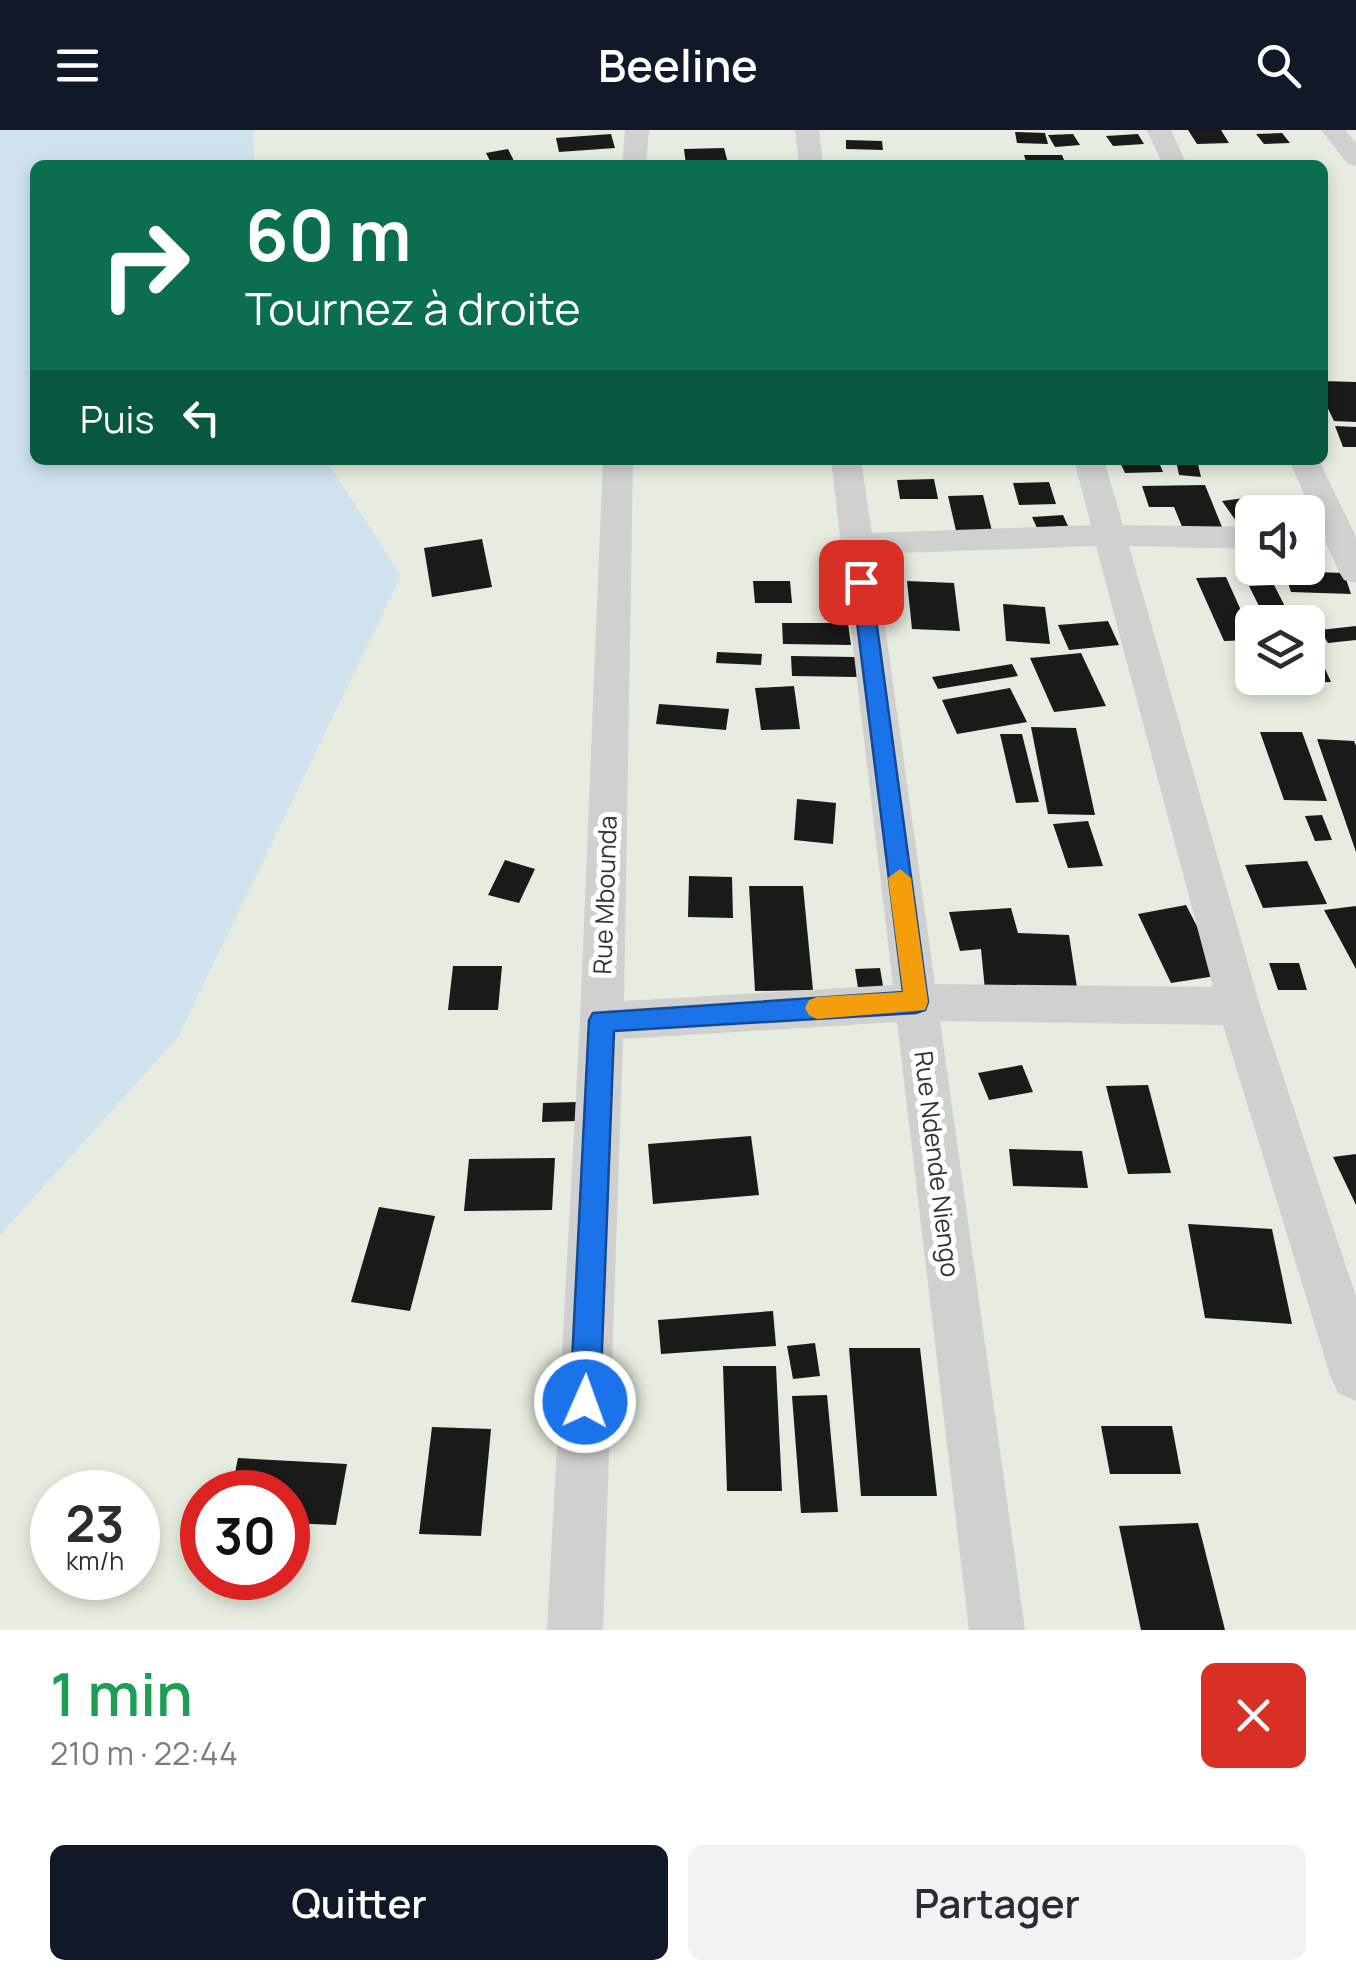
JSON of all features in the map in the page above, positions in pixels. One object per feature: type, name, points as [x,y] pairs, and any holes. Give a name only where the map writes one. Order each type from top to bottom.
[{"type":"street","points":[[634,160],[637,130]]},
{"type":"street","points":[[807,130],[810,160]]},
{"type":"street","points":[[1158,130],[1173,160]]},
{"type":"street","points":[[1334,130],[1356,160]]},
{"type":"street","name":"Rue Mbounda","points":[[575,1630],[602,1020],[618,465]]},
{"type":"street","name":"Rue Ndende Niengo","points":[[847,465],[998,1630]]},
{"type":"street","points":[[1090,465],[1238,1006],[1356,1375]]},
{"type":"street","points":[[1307,465],[1348,540],[1356,572]]},
{"type":"street","points":[[856,544],[1108,535],[1235,538]]},
{"type":"street","points":[[602,1020],[916,1002],[1238,1006]]},
{"type":"shaded area","points":[[0,130],[1356,130],[1356,1630],[0,1630]]},
{"type":"water","points":[[0,130],[253,130],[254,160],[30,160],[30,465],[329,465],[401,576],[178,1037],[0,1235]]},
{"type":"building","points":[[1188,130],[1221,130],[1229,143],[1197,144]]},
{"type":"building","points":[[1015,132],[1045,133],[1048,144],[1017,143]]},
{"type":"building","points":[[1282,133],[1290,143],[1264,144],[1256,134]]},
{"type":"building","points":[[611,134],[615,148],[559,152],[556,138]]},
{"type":"building","points":[[1073,134],[1080,145],[1055,147],[1048,135]]},
{"type":"building","points":[[1138,134],[1144,144],[1113,146],[1106,136]]},
{"type":"building","points":[[846,140],[882,141],[883,150],[846,149]]},
{"type":"building","points":[[724,148],[727,160],[685,160],[684,149]]},
{"type":"building","points":[[508,149],[514,160],[490,160],[486,153]]},
{"type":"building","points":[[1024,155],[1062,155],[1064,160],[1026,160]]},
{"type":"building","points":[[1328,381],[1356,382],[1356,422],[1334,421],[1328,408]]},
{"type":"building","points":[[1335,426],[1356,427],[1356,447],[1343,447]]},
{"type":"building","points":[[1121,465],[1160,465],[1163,472],[1125,473]]},
{"type":"building","points":[[1177,465],[1198,465],[1201,477],[1179,475]]},
{"type":"building","points":[[934,479],[938,499],[900,499],[897,480]]},
{"type":"building","points":[[1049,482],[1056,504],[1019,505],[1013,483]]},
{"type":"building","points":[[1205,485],[1222,527],[1183,529],[1174,507],[1149,507],[1142,486]]},
{"type":"building","points":[[983,495],[993,535],[957,535],[948,496]]},
{"type":"building","points":[[1235,499],[1235,520],[1222,501]]},
{"type":"building","points":[[1063,515],[1068,526],[1037,528],[1032,517]]},
{"type":"building","points":[[482,539],[492,587],[432,597],[424,548]]},
{"type":"building","points":[[1325,572],[1344,573],[1351,594],[1291,592],[1289,585],[1325,585]]},
{"type":"building","points":[[1226,577],[1239,605],[1235,605],[1235,641],[1224,641],[1196,578]]},
{"type":"building","points":[[753,581],[790,581],[792,603],[755,603]]},
{"type":"building","points":[[907,581],[954,583],[960,631],[912,629]]},
{"type":"building","points":[[1274,585],[1284,605],[1258,605],[1249,586]]},
{"type":"building","points":[[1003,604],[1045,607],[1050,644],[1006,641]]},
{"type":"building","points":[[1108,621],[1119,645],[1069,650],[1058,625]]},
{"type":"building","points":[[782,623],[848,623],[851,645],[783,644]]},
{"type":"building","points":[[1356,626],[1356,640],[1328,643],[1325,629]]},
{"type":"building","points":[[717,652],[762,654],[761,665],[716,663]]},
{"type":"building","points":[[1081,653],[1106,706],[1054,712],[1030,658]]},
{"type":"building","points":[[791,656],[855,657],[857,677],[792,676]]},
{"type":"building","points":[[1012,664],[1018,676],[938,689],[932,677]]},
{"type":"building","points":[[794,686],[800,729],[761,730],[755,688]]},
{"type":"building","points":[[1010,688],[1027,722],[957,734],[942,700]]},
{"type":"building","points":[[659,704],[729,709],[726,730],[656,724]]},
{"type":"building","points":[[1031,727],[1076,728],[1095,815],[1048,814]]},
{"type":"building","points":[[1260,732],[1302,732],[1327,801],[1284,800]]},
{"type":"building","points":[[1000,734],[1022,734],[1039,802],[1016,803]]},
{"type":"building","points":[[1317,739],[1354,741],[1356,746],[1356,852]]},
{"type":"building","points":[[797,799],[836,803],[833,844],[794,840]]},
{"type":"building","points":[[1322,815],[1332,840],[1315,841],[1305,816]]},
{"type":"building","points":[[1088,821],[1103,866],[1068,868],[1053,824]]},
{"type":"building","points":[[505,860],[535,869],[519,903],[488,895]]},
{"type":"building","points":[[1307,861],[1327,904],[1263,908],[1245,865]]},
{"type":"building","points":[[689,876],[732,877],[733,918],[688,917]]},
{"type":"building","points":[[749,886],[803,886],[813,990],[755,991]]},
{"type":"building","points":[[1186,905],[1222,975],[1171,983],[1138,914]]},
{"type":"building","points":[[1356,906],[1356,969],[1324,910]]},
{"type":"building","points":[[1011,908],[1018,933],[1069,935],[1078,994],[985,990],[981,949],[960,951],[949,912]]},
{"type":"building","points":[[1269,963],[1299,963],[1307,990],[1278,990]]},
{"type":"building","points":[[453,966],[502,966],[498,1010],[448,1010]]},
{"type":"building","points":[[880,968],[884,992],[859,994],[855,969]]},
{"type":"building","points":[[1022,1065],[1033,1092],[989,1100],[978,1073]]},
{"type":"building","points":[[1148,1085],[1171,1173],[1128,1174],[1106,1086]]},
{"type":"building","points":[[577,1102],[577,1121],[542,1122],[543,1103]]},
{"type":"building","points":[[751,1136],[759,1195],[653,1204],[648,1144]]},
{"type":"building","points":[[1009,1149],[1082,1151],[1088,1188],[1013,1186]]},
{"type":"building","points":[[1356,1154],[1356,1205],[1333,1157]]},
{"type":"building","points":[[555,1158],[552,1210],[464,1211],[469,1159]]},
{"type":"building","points":[[379,1207],[435,1216],[410,1311],[351,1302]]},
{"type":"building","points":[[1188,1224],[1272,1229],[1292,1324],[1205,1318]]},
{"type":"building","points":[[773,1311],[776,1346],[661,1354],[658,1320]]},
{"type":"building","points":[[815,1343],[820,1376],[793,1379],[787,1346]]},
{"type":"building","points":[[849,1348],[920,1348],[937,1496],[861,1496]]},
{"type":"building","points":[[723,1366],[776,1366],[782,1491],[727,1491]]},
{"type":"building","points":[[827,1395],[838,1512],[801,1513],[792,1396]]},
{"type":"building","points":[[1101,1426],[1172,1426],[1181,1474],[1110,1474]]},
{"type":"building","points":[[432,1427],[491,1429],[481,1536],[419,1534]]},
{"type":"building","points":[[238,1458],[347,1464],[336,1525],[310,1524],[310,1470],[236,1470]]},
{"type":"building","points":[[1198,1523],[1225,1630],[1141,1630],[1119,1526]]},
{"type":"slow traffic","points":[[817,1008],[916,1002],[900,878]]},
{"type":"route","points":[[585,1402],[602,1020],[916,1002],[861,582]]}]
